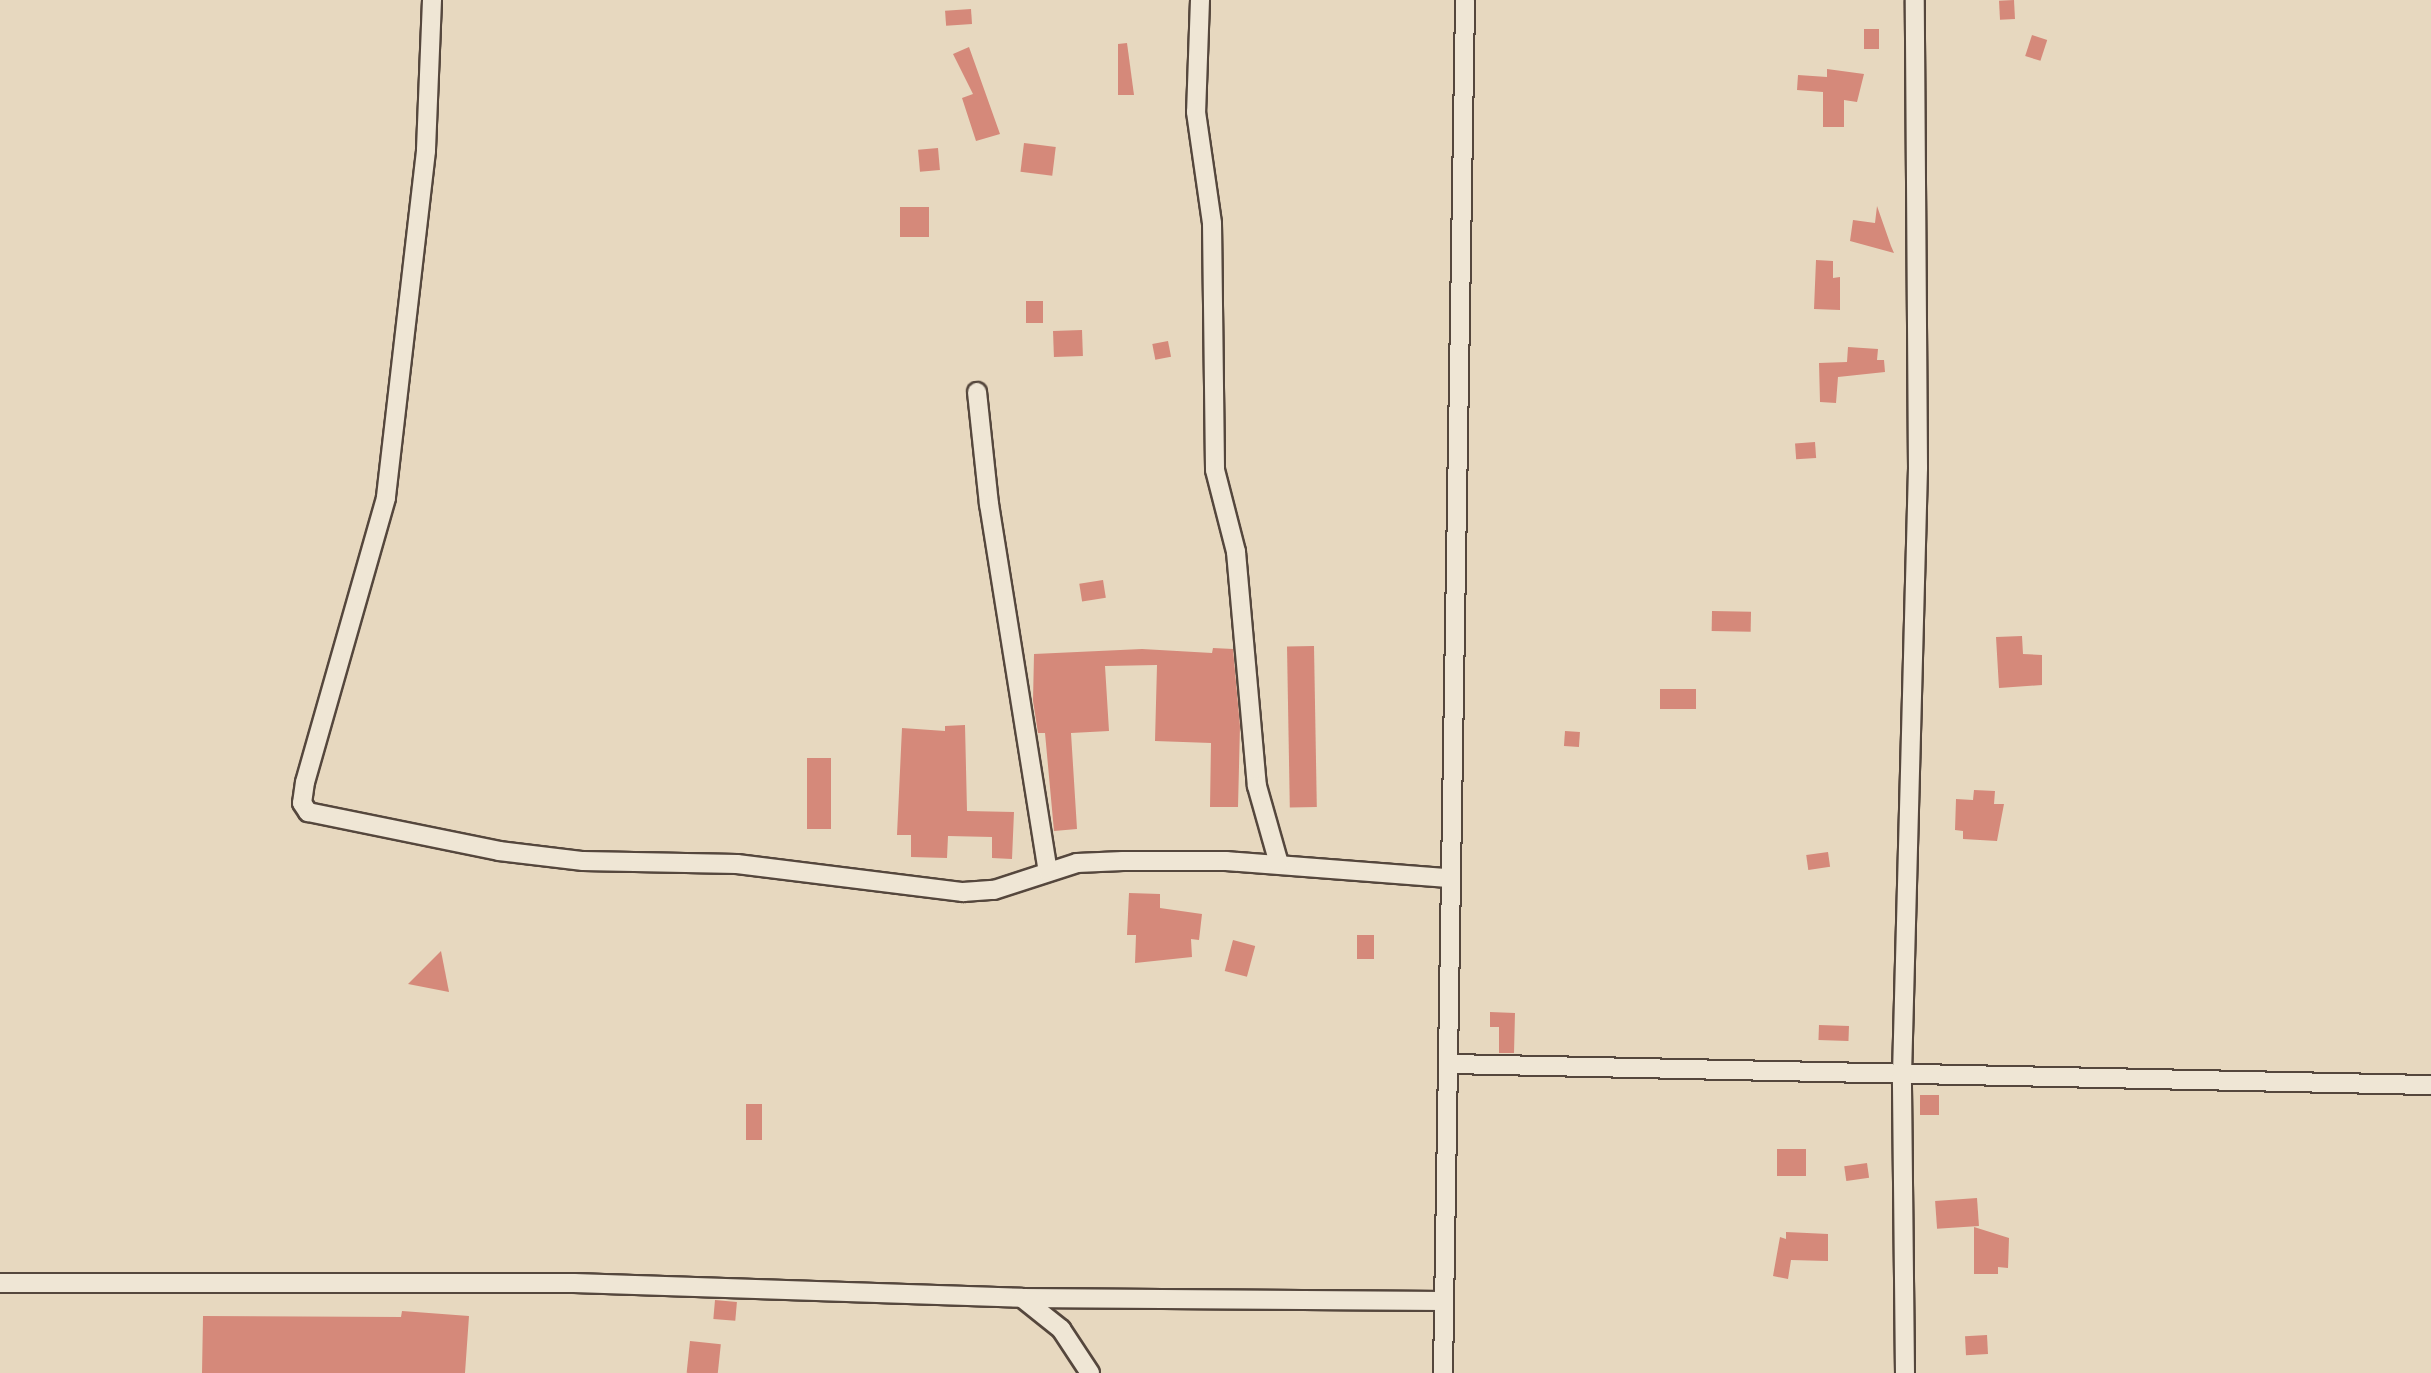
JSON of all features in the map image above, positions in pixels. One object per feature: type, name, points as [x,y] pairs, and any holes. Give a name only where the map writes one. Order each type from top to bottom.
[{"type":"street","points":[[432,0],[426,151],[386,498],[302,803],[318,817],[362,827],[583,861],[737,864],[963,892],[994,890],[1077,863],[1123,861],[1279,864],[1448,878]]},
{"type":"street","points":[[1200,0],[1196,112],[1212,223],[1215,470],[1236,552],[1257,786],[1279,864]]},
{"type":"street","points":[[1443,1373],[1450,1064],[1448,878],[1465,0]]},
{"type":"street","points":[[1905,1373],[1902,1075],[1918,468],[1915,0]]},
{"type":"street","points":[[977,392],[989,504],[1048,871]]},
{"type":"street","points":[[1450,1064],[2431,1085]]},
{"type":"street","points":[[0,1283],[574,1283],[1022,1298],[1443,1301]]},
{"type":"street","points":[[1022,1298],[1061,1329],[1090,1373]]},
{"type":"building","points":[[2014,0],[2015,19],[2000,20],[1999,1]]},
{"type":"building","points":[[971,9],[972,24],[946,26],[945,11]]},
{"type":"building","points":[[1864,29],[1879,29],[1879,49],[1864,49]]},
{"type":"building","points":[[2032,35],[2047,40],[2040,61],[2025,56]]},
{"type":"building","points":[[1127,43],[1134,95],[1118,95],[1118,44]]},
{"type":"building","points":[[969,47],[1000,134],[976,141],[962,98],[973,94],[953,54]]},
{"type":"building","points":[[1827,69],[1864,74],[1857,102],[1844,100],[1844,127],[1823,127],[1823,92],[1797,90],[1798,75],[1827,77]]},
{"type":"building","points":[[1024,143],[1056,147],[1052,176],[1020,172]]},
{"type":"building","points":[[938,148],[940,170],[920,172],[918,150]]},
{"type":"building","points":[[1877,206],[1894,253],[1850,241],[1853,220],[1875,223]]},
{"type":"building","points":[[900,207],[929,207],[929,237],[900,237]]},
{"type":"building","points":[[1816,260],[1833,261],[1833,278],[1840,277],[1840,310],[1814,309]]},
{"type":"building","points":[[1026,301],[1043,301],[1043,323],[1026,323]]},
{"type":"building","points":[[1082,330],[1083,356],[1054,357],[1053,331]]},
{"type":"building","points":[[1168,341],[1171,357],[1155,360],[1152,344]]},
{"type":"building","points":[[1848,347],[1878,349],[1877,360],[1884,360],[1885,372],[1838,377],[1836,403],[1820,402],[1819,363],[1847,362]]},
{"type":"building","points":[[1815,442],[1816,458],[1796,459],[1795,443]]},
{"type":"building","points":[[1103,580],[1106,598],[1082,602],[1079,584]]},
{"type":"building","points":[[1712,611],[1751,612],[1751,632],[1712,631]]},
{"type":"building","points":[[2022,636],[2023,654],[2042,655],[2042,685],[1999,688],[1996,637]]},
{"type":"building","points":[[1287,646],[1314,646],[1317,807],[1290,807]]},
{"type":"building","points":[[1213,648],[1233,649],[1240,726],[1238,807],[1210,807],[1211,743],[1155,741],[1157,665],[1105,666],[1109,731],[1071,733],[1077,829],[1054,831],[1045,733],[1038,733],[1033,701],[1034,654],[1142,649],[1212,653]]},
{"type":"building","points":[[1660,689],[1696,689],[1696,709],[1660,709]]},
{"type":"building","points":[[965,725],[967,811],[1014,812],[1012,859],[992,858],[992,837],[948,836],[947,858],[911,857],[911,835],[897,835],[902,728],[945,731],[945,726]]},
{"type":"building","points":[[1565,731],[1580,732],[1579,747],[1564,746]]},
{"type":"building","points":[[807,758],[831,758],[831,829],[807,829]]},
{"type":"building","points":[[1974,790],[1995,791],[1994,804],[2004,804],[1997,841],[1963,839],[1963,831],[1955,830],[1956,799],[1973,800]]},
{"type":"building","points":[[1828,852],[1830,867],[1808,870],[1806,855]]},
{"type":"building","points":[[1129,893],[1160,894],[1160,908],[1202,914],[1199,940],[1191,939],[1192,957],[1135,963],[1136,935],[1127,935]]},
{"type":"building","points":[[1357,935],[1374,935],[1374,959],[1357,959]]},
{"type":"building","points":[[1233,940],[1255,946],[1247,977],[1225,971]]},
{"type":"building","points":[[441,951],[449,992],[408,984]]},
{"type":"building","points":[[1490,1012],[1515,1013],[1514,1053],[1499,1053],[1499,1027],[1490,1027]]},
{"type":"building","points":[[1819,1025],[1849,1026],[1848,1041],[1818,1040]]},
{"type":"building","points":[[1920,1095],[1939,1095],[1939,1115],[1920,1115]]},
{"type":"building","points":[[746,1104],[762,1104],[762,1140],[746,1140]]},
{"type":"building","points":[[1777,1149],[1806,1149],[1806,1176],[1777,1176]]},
{"type":"building","points":[[1867,1163],[1869,1178],[1846,1181],[1844,1166]]},
{"type":"building","points":[[1977,1198],[1979,1226],[1937,1229],[1935,1201]]},
{"type":"building","points":[[1974,1227],[2009,1238],[2008,1268],[1998,1267],[1998,1274],[1974,1274]]},
{"type":"building","points":[[1786,1232],[1828,1234],[1828,1261],[1791,1260],[1788,1279],[1773,1276],[1780,1237],[1786,1239]]},
{"type":"building","points":[[715,1300],[737,1302],[735,1321],[713,1319]]},
{"type":"building","points":[[402,1311],[469,1316],[465,1373],[202,1373],[203,1316],[401,1317]]},
{"type":"building","points":[[1987,1335],[1988,1354],[1966,1355],[1965,1336]]},
{"type":"building","points":[[690,1341],[721,1344],[718,1373],[687,1373]]}]
